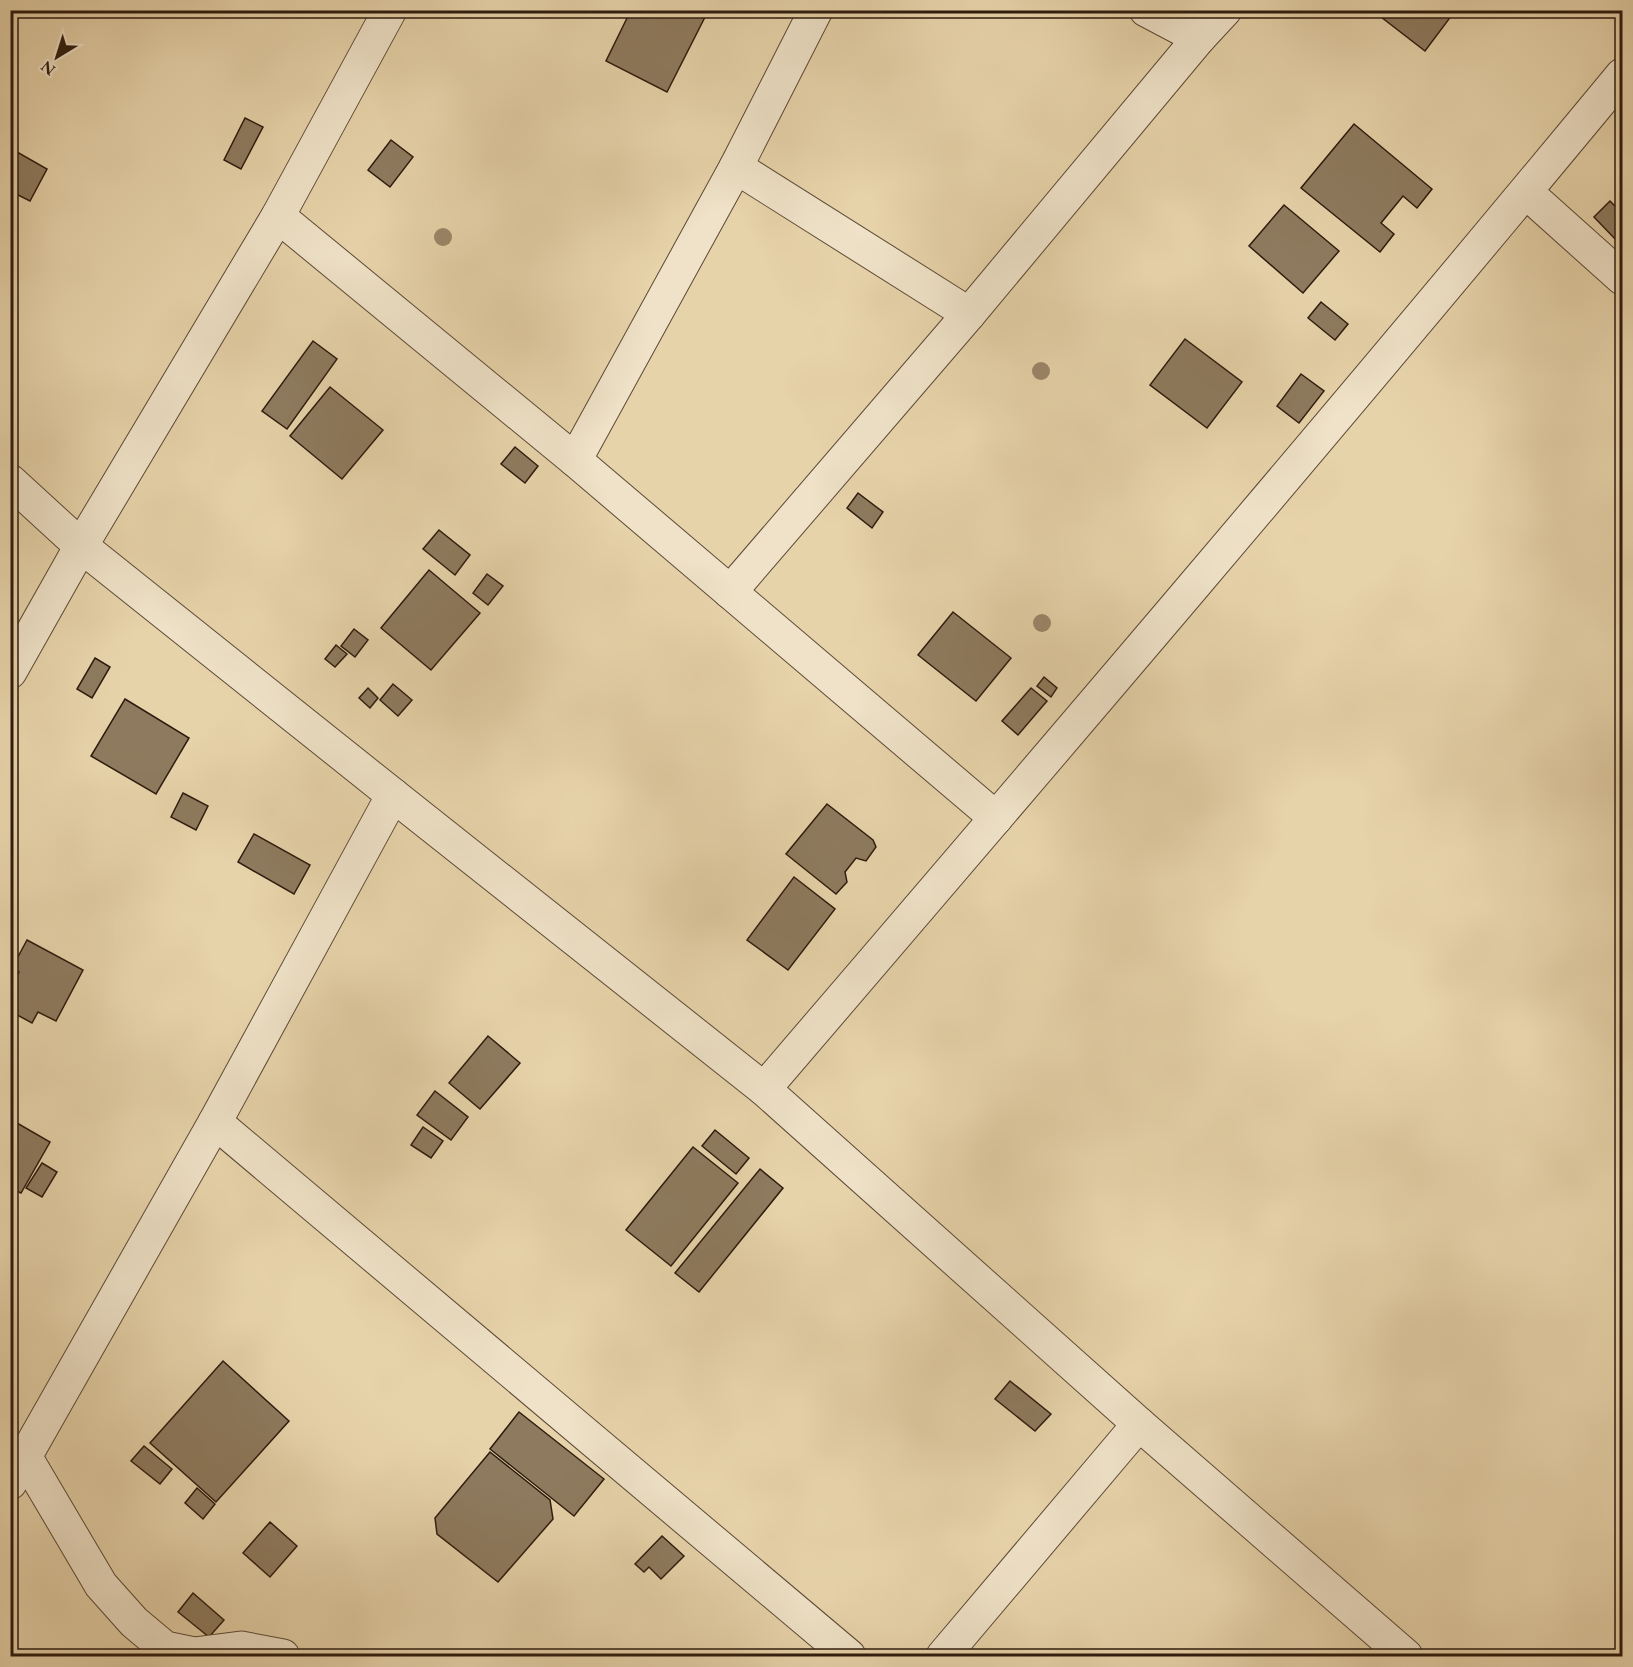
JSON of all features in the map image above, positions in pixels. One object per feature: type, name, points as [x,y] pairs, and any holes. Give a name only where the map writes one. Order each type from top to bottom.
[{"type":"street","points":[[10,672],[81,546],[278,216],[390,10]]},
{"type":"street","points":[[575,460],[736,167],[816,10]]},
{"type":"street","points":[[1146,10],[1199,38]]},
{"type":"street","points":[[730,592],[969,314],[1199,38],[1225,10]]},
{"type":"street","points":[[764,1089],[996,818],[1623,75]]},
{"type":"street","points":[[736,167],[969,314]]},
{"type":"street","points":[[1526,192],[1623,278]]},
{"type":"street","points":[[278,216],[575,460],[996,818]]},
{"type":"street","points":[[10,481],[81,546],[764,1089],[1139,1424],[1406,1656]]},
{"type":"street","points":[[283,1656],[241,1648],[194,1654],[165,1648],[134,1622],[101,1586],[18,1470],[215,1122],[393,795]]},
{"type":"street","points":[[215,1122],[849,1656]]},
{"type":"street","points":[[943,1656],[1139,1424]]},
{"type":"building","points":[[631,10],[693,10],[705,17],[667,92],[606,61]]},
{"type":"building","points":[[1372,10],[1445,10],[1452,15],[1425,51]]},
{"type":"building","points":[[245,118],[263,127],[241,169],[224,160]]},
{"type":"building","points":[[1354,124],[1432,189],[1417,208],[1403,196],[1381,223],[1394,234],[1380,252],[1301,188]]},
{"type":"building","points":[[391,140],[413,157],[390,187],[368,170]]},
{"type":"building","points":[[10,148],[47,169],[30,201],[10,191]]},
{"type":"building","points":[[1610,201],[1622,213],[1622,236],[1617,241],[1594,217]]},
{"type":"building","points":[[1284,205],[1339,251],[1303,293],[1249,246]]},
{"type":"building","points":[[1321,302],[1348,324],[1335,340],[1308,318]]},
{"type":"building","points":[[1185,339],[1242,382],[1207,428],[1150,385]]},
{"type":"building","points":[[313,341],[337,359],[287,429],[262,411]]},
{"type":"building","points":[[1301,374],[1324,391],[1299,423],[1277,406]]},
{"type":"building","points":[[330,387],[383,430],[342,479],[290,436]]},
{"type":"building","points":[[515,447],[538,466],[525,483],[501,464]]},
{"type":"building","points":[[858,493],[883,512],[872,528],[847,508]]},
{"type":"building","points":[[439,530],[470,555],[455,575],[423,549]]},
{"type":"building","points":[[429,570],[480,613],[431,670],[381,628]]},
{"type":"building","points":[[487,574],[503,586],[488,605],[473,593]]},
{"type":"building","points":[[953,612],[1011,658],[976,701],[918,655]]},
{"type":"building","points":[[354,629],[368,640],[355,657],[341,646]]},
{"type":"building","points":[[336,645],[347,654],[335,667],[325,659]]},
{"type":"building","points":[[95,658],[110,667],[92,698],[77,689]]},
{"type":"building","points":[[1044,677],[1057,688],[1051,697],[1037,686]]},
{"type":"building","points":[[393,684],[412,700],[398,716],[380,700]]},
{"type":"building","points":[[368,688],[378,698],[370,708],[359,698]]},
{"type":"building","points":[[1031,688],[1047,701],[1018,735],[1002,721]]},
{"type":"building","points":[[125,699],[189,738],[156,794],[91,756]]},
{"type":"building","points":[[183,793],[208,806],[196,830],[171,817]]},
{"type":"building","points":[[827,804],[873,840],[876,847],[866,861],[856,858],[845,872],[847,882],[836,894],[786,854]]},
{"type":"building","points":[[254,834],[310,865],[294,894],[238,862]]},
{"type":"building","points":[[794,877],[835,909],[788,970],[747,940]]},
{"type":"building","points":[[27,940],[83,970],[56,1021],[38,1012],[32,1023],[10,1011],[10,988],[19,972],[12,968]]},
{"type":"building","points":[[488,1036],[520,1063],[480,1109],[449,1083]]},
{"type":"building","points":[[435,1091],[468,1117],[451,1140],[417,1115]]},
{"type":"building","points":[[10,1119],[50,1142],[21,1193],[10,1188]]},
{"type":"building","points":[[423,1127],[443,1141],[431,1158],[411,1145]]},
{"type":"building","points":[[715,1130],[749,1158],[736,1174],[702,1146]]},
{"type":"building","points":[[693,1147],[738,1183],[671,1266],[626,1230]]},
{"type":"building","points":[[42,1163],[57,1172],[42,1197],[26,1188]]},
{"type":"building","points":[[760,1169],[783,1188],[699,1292],[675,1273]]},
{"type":"building","points":[[223,1361],[289,1421],[216,1502],[150,1443]]},
{"type":"building","points":[[1010,1381],[1051,1414],[1035,1431],[995,1399]]},
{"type":"building","points":[[519,1412],[604,1479],[574,1516],[490,1449]]},
{"type":"building","points":[[144,1446],[172,1469],[160,1484],[131,1461]]},
{"type":"building","points":[[490,1452],[550,1500],[553,1519],[498,1582],[437,1534],[435,1518]]},
{"type":"building","points":[[197,1488],[215,1504],[203,1519],[185,1503]]},
{"type":"building","points":[[270,1522],[297,1546],[270,1577],[243,1553]]},
{"type":"building","points":[[662,1536],[684,1556],[661,1579],[649,1567],[644,1572],[635,1564]]},
{"type":"building","points":[[193,1593],[224,1620],[209,1637],[178,1612]]}]
